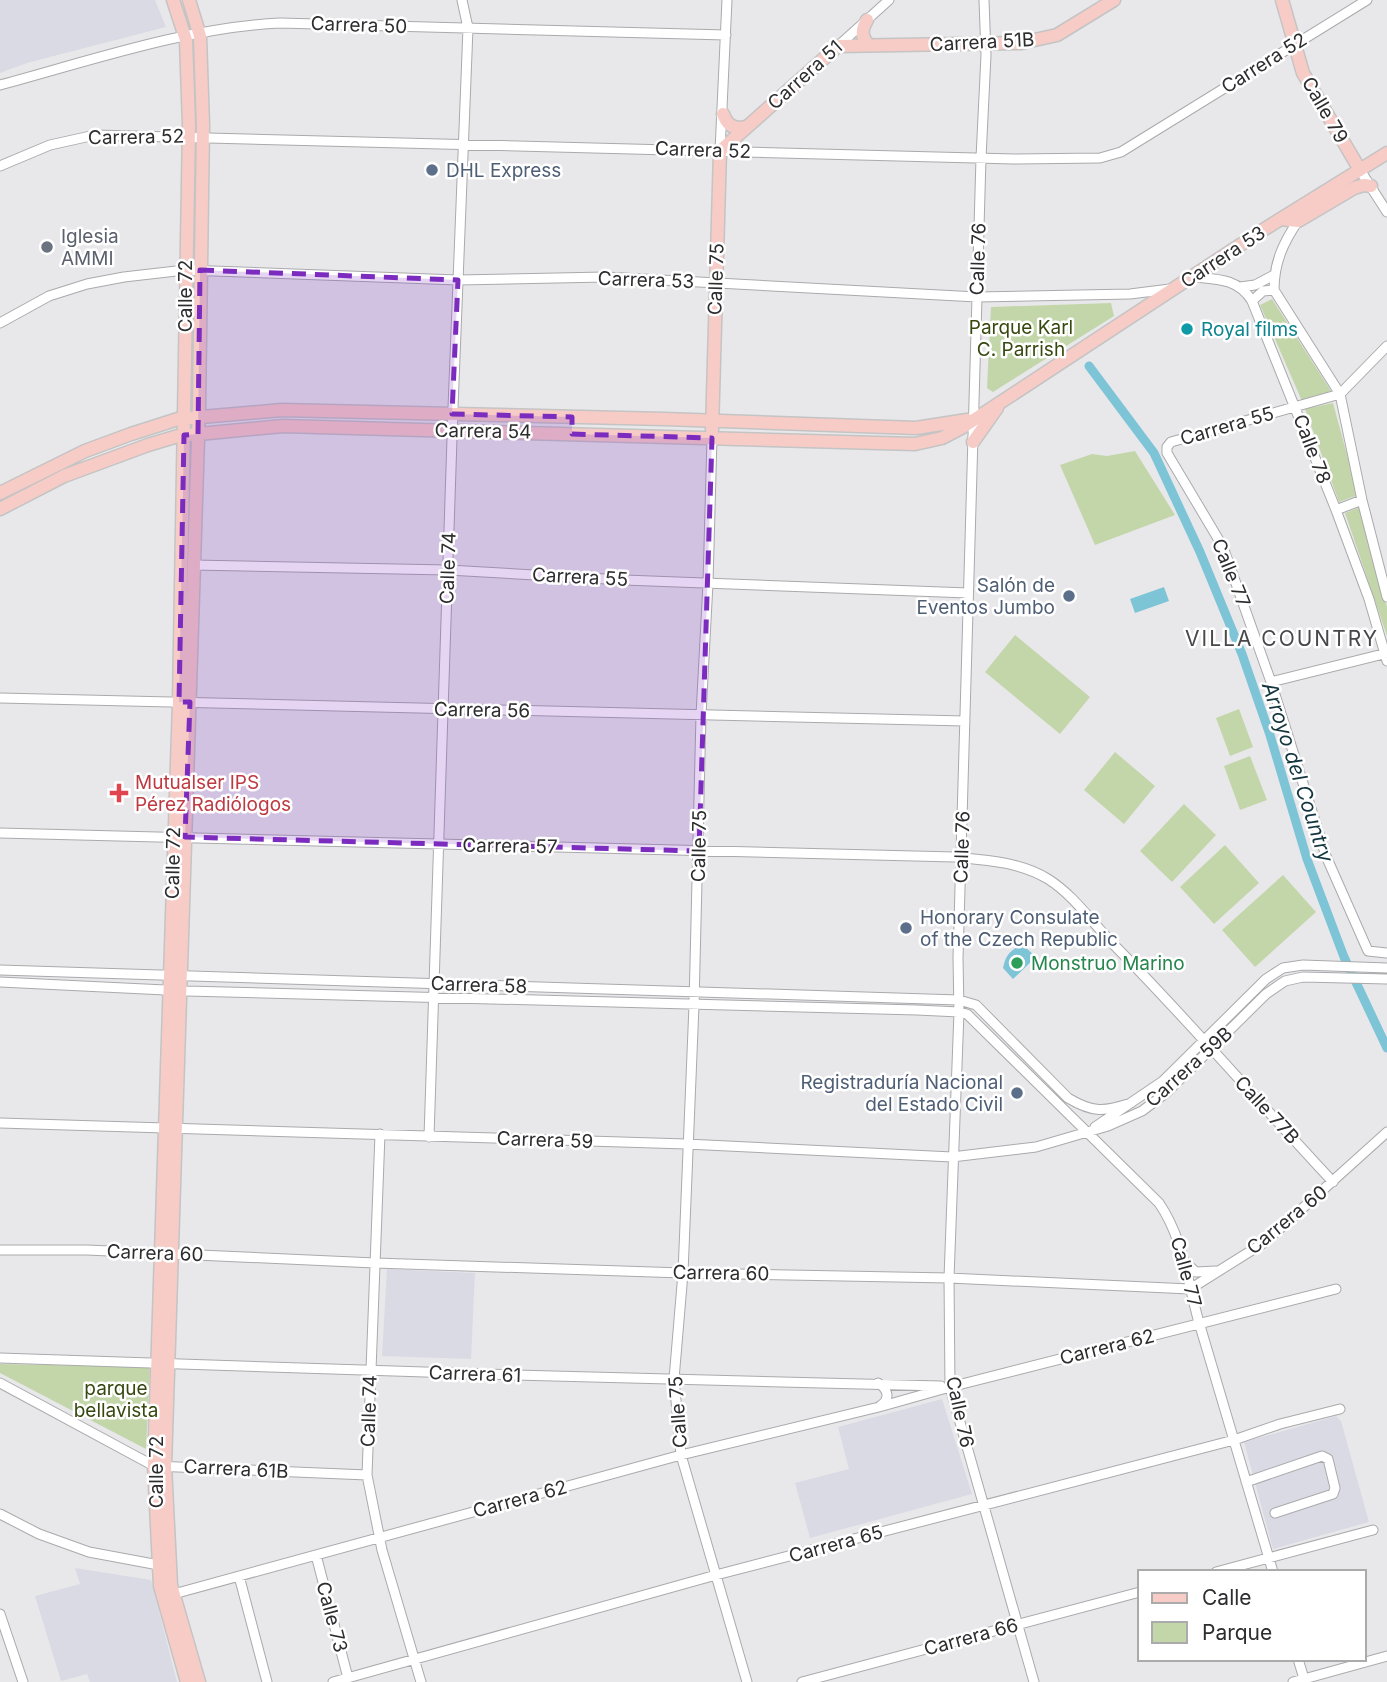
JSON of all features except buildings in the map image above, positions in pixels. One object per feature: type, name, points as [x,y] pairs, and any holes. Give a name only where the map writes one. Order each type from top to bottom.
[{"type":"main road","name":"Calle 72","points":[[173,0],[186,36],[188,137],[184,702]]},
{"type":"main road","name":"Calle 72","points":[[187,1682],[164,1566],[160,1466],[179,837],[198,434],[203,136],[200,33],[189,0]]},
{"type":"main road","name":"Carrera 51B","points":[[838,46],[1021,43],[1057,35],[1114,0]]},
{"type":"main road","name":"Calle 79","points":[[1282,0],[1303,73],[1360,170]]},
{"type":"main road","points":[[867,20],[862,34],[869,45]]},
{"type":"main road","name":"Carrera 51","points":[[720,150],[838,46]]},
{"type":"main road","points":[[723,114],[725,120],[734,128],[746,127]]},
{"type":"main road","name":"Calle 75","points":[[712,438],[720,150]]},
{"type":"main road","name":"Carrera 53","points":[[1175,289],[1387,153]]},
{"type":"main road","points":[[1281,219],[1298,220],[1354,188],[1370,186]]},
{"type":"main road","points":[[1298,220],[1308,202]]},
{"type":"main road","name":"Carrera 54","points":[[0,509],[89,465],[138,448],[184,435],[283,426],[915,444],[934,441],[950,435],[1175,289]]},
{"type":"main road","points":[[973,442],[1004,399]]},
{"type":"main road","name":"Carrera 54","points":[[0,493],[85,451],[131,434],[184,419],[282,410],[916,428],[974,418]]},
{"type":"main road","points":[[316,411],[316,426]]},
{"type":"main road","points":[[572,417],[572,434]]},
{"type":"main road","points":[[830,425],[831,442]]},
{"type":"main road","points":[[85,451],[89,465]]},
{"type":"main road","name":"Calle 72","points":[[168,1596],[199,1682]]},
{"type":"street","name":"Calle 74","points":[[429,1136],[452,414],[468,28],[463,0]]},
{"type":"street","name":"Calle 75","points":[[720,150],[727,0]]},
{"type":"street","name":"Carrera 51","points":[[838,46],[889,0]]},
{"type":"street","name":"Calle 76","points":[[984,0],[986,44],[949,1278],[950,1387],[1034,1682]]},
{"type":"street","name":"Carrera 52","points":[[0,166],[50,145],[86,136],[203,136],[981,158],[1100,158],[1121,152],[1367,0]]},
{"type":"street","name":"Carrera 50","points":[[0,85],[186,36],[253,24],[726,35]]},
{"type":"street","name":"Calle 79","points":[[1360,170],[1387,212]]},
{"type":"street","points":[[1252,301],[1263,291],[1274,290],[1279,253],[1298,220]]},
{"type":"street","name":"Carrera 53","points":[[0,323],[49,296],[87,284],[185,270],[458,280],[605,278],[977,297],[1130,294],[1175,289]]},
{"type":"street","points":[[1195,277],[1219,279],[1241,287],[1255,285],[1274,275]]},
{"type":"street","name":"Calle 78","points":[[1241,287],[1252,301],[1296,407],[1369,599],[1386,656]]},
{"type":"street","name":"Calle 78","points":[[1274,290],[1340,394],[1362,500],[1387,597]]},
{"type":"street","name":"Carrera 55","points":[[1171,442],[1340,394],[1387,346]]},
{"type":"street","name":"Calle 75","points":[[712,438],[701,715],[694,1005],[682,1273],[674,1380],[681,1455],[747,1682]]},
{"type":"street","name":"Calle 77","points":[[1171,442],[1167,453],[1223,547],[1271,682],[1326,856],[1368,951],[1387,953]]},
{"type":"street","points":[[1336,509],[1362,500]]},
{"type":"street","name":"Carrera 55","points":[[193,565],[448,570],[968,593]]},
{"type":"street","points":[[1271,682],[1386,656]]},
{"type":"street","name":"Carrera 56","points":[[0,698],[965,721]]},
{"type":"street","name":"Carrera 57","points":[[0,833],[962,858],[1019,866]]},
{"type":"street","name":"Calle 77B","points":[[1019,866],[1049,879],[1074,901],[1210,1044],[1240,1082],[1333,1182]]},
{"type":"street","name":"Carrera 59B","points":[[1087,1132],[1142,1111],[1166,1093],[1266,979],[1283,968],[1303,965],[1387,968]]},
{"type":"street","name":"Carrera 58","points":[[0,970],[959,1000]]},
{"type":"street","name":"Carrera 59B","points":[[1087,1132],[1163,1081],[1285,981],[1303,977],[1387,979]]},
{"type":"street","points":[[314,980],[314,994]]},
{"type":"street","name":"Carrera 58","points":[[0,982],[176,991],[959,1012]]},
{"type":"street","points":[[836,996],[836,1008]]},
{"type":"street","points":[[846,996],[847,1009]]},
{"type":"street","points":[[959,1000],[976,1005],[1068,1098],[1097,1111],[1131,1103]]},
{"type":"street","name":"Calle 77","points":[[959,1012],[975,1019],[1159,1203],[1171,1220],[1272,1570]]},
{"type":"street","name":"Carrera 59","points":[[0,1123],[380,1133],[952,1157],[1036,1147],[1087,1132]]},
{"type":"street","name":"Carrera 60","points":[[0,1250],[167,1253],[682,1273],[949,1278],[1189,1289],[1265,1242],[1387,1132]]},
{"type":"street","name":"Calle 74","points":[[380,1133],[367,1475],[379,1538],[421,1682]]},
{"type":"street","points":[[1184,1261],[1196,1272],[1212,1272],[1224,1268]]},
{"type":"street","name":"Carrera 62","points":[[168,1596],[681,1455],[879,1407],[1336,1289]]},
{"type":"street","name":"Carrera 61","points":[[0,1358],[950,1387]]},
{"type":"street","name":"Carrera 61B","points":[[0,1383],[160,1466],[367,1475]]},
{"type":"street","points":[[877,1383],[885,1387],[888,1395],[886,1402],[879,1407]]},
{"type":"street","name":"Carrera 65","points":[[333,1682],[716,1575],[1234,1440],[1280,1424],[1339,1409]]},
{"type":"street","points":[[1246,1482],[1322,1456],[1328,1459],[1335,1488],[1333,1494],[1275,1513]]},
{"type":"street","points":[[0,1514],[39,1534],[89,1552],[164,1566]]},
{"type":"street","points":[[1223,1570],[1373,1530]]},
{"type":"street","name":"Calle 73","points":[[316,1555],[348,1678]]},
{"type":"street","points":[[239,1576],[267,1682]]},
{"type":"street","name":"Carrera 66","points":[[802,1682],[1138,1593]]},
{"type":"street","points":[[0,1617],[23,1682]]},
{"type":"street","points":[[1293,1682],[1305,1681],[1387,1656]]},
{"type":"street","points":[[1299,1661],[1305,1681]]},
{"type":"highlighted area","points":[[200,270],[458,280],[452,414],[572,417],[572,434],[712,438],[699,851],[185,837],[190,702],[179,702],[184,435],[198,434]]},
{"type":"shaded area","points":[[0,0],[155,0],[166,27],[27,63],[0,73]]},
{"type":"shaded area","points":[[387,1269],[475,1273],[471,1359],[382,1356]]},
{"type":"shaded area","points":[[942,1399],[972,1494],[810,1538],[795,1483],[849,1469],[838,1427]]},
{"type":"shaded area","points":[[1336,1416],[1341,1421],[1369,1522],[1273,1549],[1244,1442]]},
{"type":"shaded area","points":[[75,1568],[151,1580],[177,1682],[90,1682],[87,1674],[61,1681],[35,1596],[80,1584]]},
{"type":"green space","points":[[1272,299],[1331,391],[1302,401],[1260,305]]},
{"type":"green space","name":"Parque Karl C. Parrish","points":[[1111,303],[1114,316],[993,392],[987,388],[991,307]]},
{"type":"green space","points":[[1333,403],[1358,495],[1339,502],[1305,409]]},
{"type":"green space","points":[[1135,451],[1175,515],[1095,545],[1060,465],[1092,454],[1107,456]]},
{"type":"green space","points":[[1360,507],[1387,607],[1387,636],[1345,513]]},
{"type":"green space","points":[[1015,635],[1090,697],[1060,734],[985,672]]},
{"type":"green space","points":[[1239,709],[1253,747],[1230,756],[1216,718]]},
{"type":"green space","points":[[1115,752],[1155,786],[1124,824],[1084,790]]},
{"type":"green space","points":[[1250,756],[1267,800],[1240,810],[1224,766]]},
{"type":"green space","points":[[1184,804],[1216,835],[1172,882],[1140,851]]},
{"type":"green space","points":[[1225,845],[1259,883],[1214,924],[1180,887]]},
{"type":"green space","points":[[1283,875],[1316,912],[1255,967],[1222,930]]},
{"type":"green space","name":"parque bellavista","points":[[0,1364],[150,1367],[146,1449],[0,1373]]},
{"type":"water","points":[[1164,587],[1169,601],[1135,613],[1130,599]]},
{"type":"water","name":"Monstruo Marino","points":[[1022,944],[1036,957],[1013,979],[1003,968],[1004,963],[1009,953]]},
{"type":"waterway","name":"Arroyo del Country","points":[[1089,366],[1154,453],[1200,552],[1242,654],[1270,735],[1307,859],[1344,957],[1387,1048]]},
{"type":"place","name":"DHL Express","points":[[432,170]]},
{"type":"place","name":"Iglesia AMMI","points":[[47,247]]},
{"type":"place","name":"Royal films","points":[[1187,329]]},
{"type":"place","name":"Salón de Eventos Jumbo","points":[[1069,596]]},
{"type":"place","name":"Mutualser IPS Pérez Radiólogos","points":[[119,793]]},
{"type":"place","name":"Honorary Consulate of the Czech Republic","points":[[906,928]]},
{"type":"place","name":"Monstruo Marino","points":[[1017,963]]},
{"type":"place","name":"Registraduría Nacional del Estado Civil","points":[[1017,1093]]},
{"type":"district","name":"VILLA COUNTRY","points":[[1282,638]]}]
